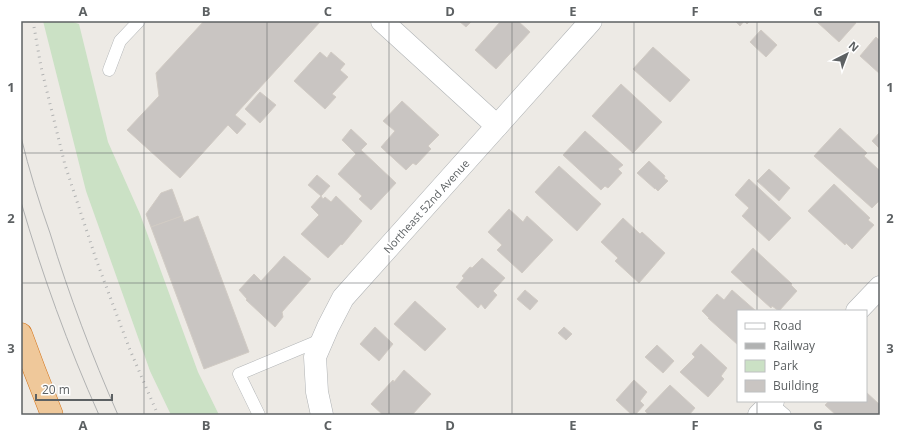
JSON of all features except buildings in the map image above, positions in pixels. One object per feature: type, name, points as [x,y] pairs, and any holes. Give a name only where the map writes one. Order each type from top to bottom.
[{"type":"highway","points":[[21,334],[52,415]]},
{"type":"street","points":[[382,21],[497,126]]},
{"type":"street","name":"Northeast 52nd Avenue","points":[[322,415],[317,392],[316,357],[328,327],[343,298],[591,21]]},
{"type":"street","points":[[858,310],[880,287]]},
{"type":"lane","points":[[109,70],[120,41],[140,21]]},
{"type":"lane","points":[[259,415],[239,374],[323,339]]},
{"type":"green space","points":[[43,21],[70,21],[79,24],[108,142],[140,214],[198,372],[219,415],[171,415],[150,371],[86,191]]},
{"type":"tram line","points":[[21,137],[34,186],[73,302],[90,348],[118,415]]},
{"type":"tram line","points":[[21,202],[56,310],[99,415]]},
{"type":"railway","points":[[33,21],[41,67],[65,165],[97,262],[130,350],[158,415]]}]
